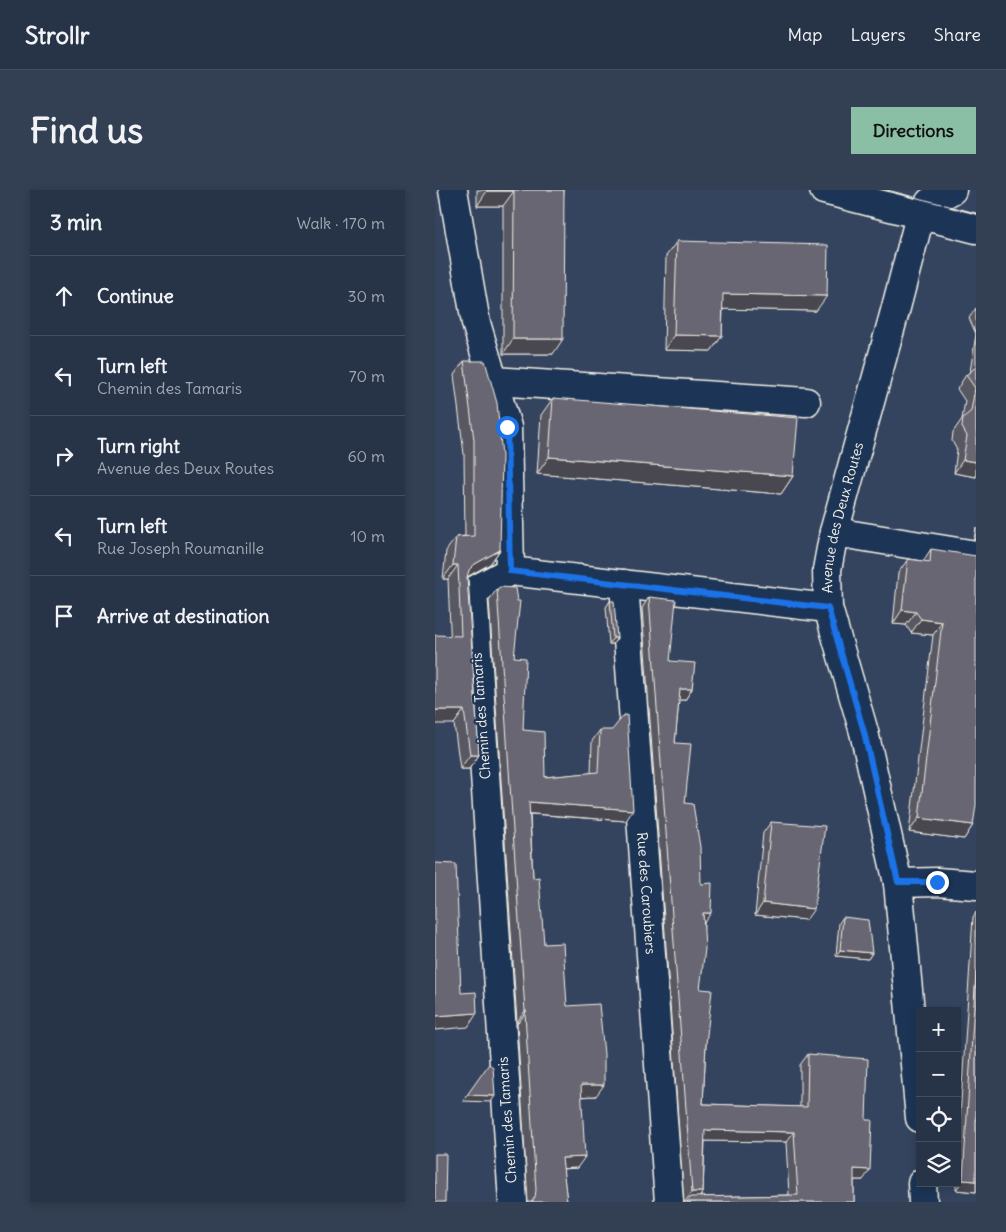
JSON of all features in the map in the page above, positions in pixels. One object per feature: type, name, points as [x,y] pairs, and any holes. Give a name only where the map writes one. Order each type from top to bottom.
[{"type":"street","points":[[453,190],[476,323],[507,427],[510,571],[828,608]]},
{"type":"street","points":[[825,190],[976,229]]},
{"type":"street","points":[[920,216],[930,202],[952,190]]},
{"type":"street","name":"Avenue des Deux Routes","points":[[918,1097],[898,882],[864,732],[828,608],[827,570],[834,532],[920,216]]},
{"type":"street","points":[[493,382],[806,402]]},
{"type":"street","points":[[834,532],[976,555]]},
{"type":"street","name":"Chemin des Tamaris","points":[[510,571],[473,591],[513,1202]]},
{"type":"street","name":"Rue des Caroubiers","points":[[624,584],[669,1202]]},
{"type":"street","points":[[898,882],[976,885]]},
{"type":"street","points":[[922,1187],[923,1202]]},
{"type":"building","points":[[487,190],[564,190],[563,339],[513,339],[514,191]]},
{"type":"building","points":[[677,241],[828,245],[827,296],[723,294],[722,336],[674,335]]},
{"type":"building","points":[[464,361],[485,361],[497,403],[502,456],[500,550],[475,564],[469,570],[467,577],[479,755],[470,755],[464,710],[435,710],[435,635],[461,636],[458,565],[453,565],[456,537],[474,536],[474,440]]},
{"type":"building","points":[[976,367],[976,462],[963,460],[967,436],[962,427],[963,418],[971,411],[975,388],[966,375]]},
{"type":"building","points":[[553,398],[798,418],[793,476],[549,457]]},
{"type":"building","points":[[931,549],[976,556],[976,805],[973,825],[919,818],[942,622],[921,619],[916,612],[902,610],[908,559],[930,562]]},
{"type":"building","points":[[500,587],[515,588],[517,601],[520,601],[514,657],[526,658],[523,730],[544,732],[545,777],[598,772],[600,730],[612,730],[624,715],[627,715],[633,810],[529,802],[533,878],[539,877],[544,944],[563,943],[567,1006],[599,1004],[604,1054],[604,1085],[581,1085],[585,1157],[562,1158],[567,1202],[532,1202],[536,1190],[525,1013],[527,1011],[525,1011],[497,589]]},
{"type":"building","points":[[649,597],[676,600],[670,661],[695,663],[692,689],[680,689],[675,743],[691,744],[685,803],[693,804],[700,847],[701,884],[712,883],[711,913],[703,913],[705,949],[700,989],[712,990],[706,1044],[703,1104],[807,1107],[808,1054],[868,1059],[866,1120],[872,1120],[870,1170],[854,1169],[854,1202],[687,1202],[691,1197],[798,1195],[794,1132],[705,1130],[703,1192],[692,1192]]},
{"type":"building","points":[[610,601],[614,601],[617,638],[613,638]]},
{"type":"building","points":[[771,822],[825,826],[814,909],[763,903]]},
{"type":"building","points":[[435,863],[456,864],[461,993],[476,992],[477,1013],[435,1016]]},
{"type":"building","points":[[843,917],[868,920],[872,953],[840,950]]},
{"type":"building","points":[[976,972],[976,1181],[963,1180]]},
{"type":"building","points":[[489,1064],[493,1067],[495,1096],[467,1095]]},
{"type":"building","points":[[435,1154],[446,1154],[445,1202],[435,1202]]},
{"type":"tram line","points":[[887,190],[976,213]]},
{"type":"route","points":[[507,427],[510,571],[828,608],[864,732],[898,882],[937,882]]}]
